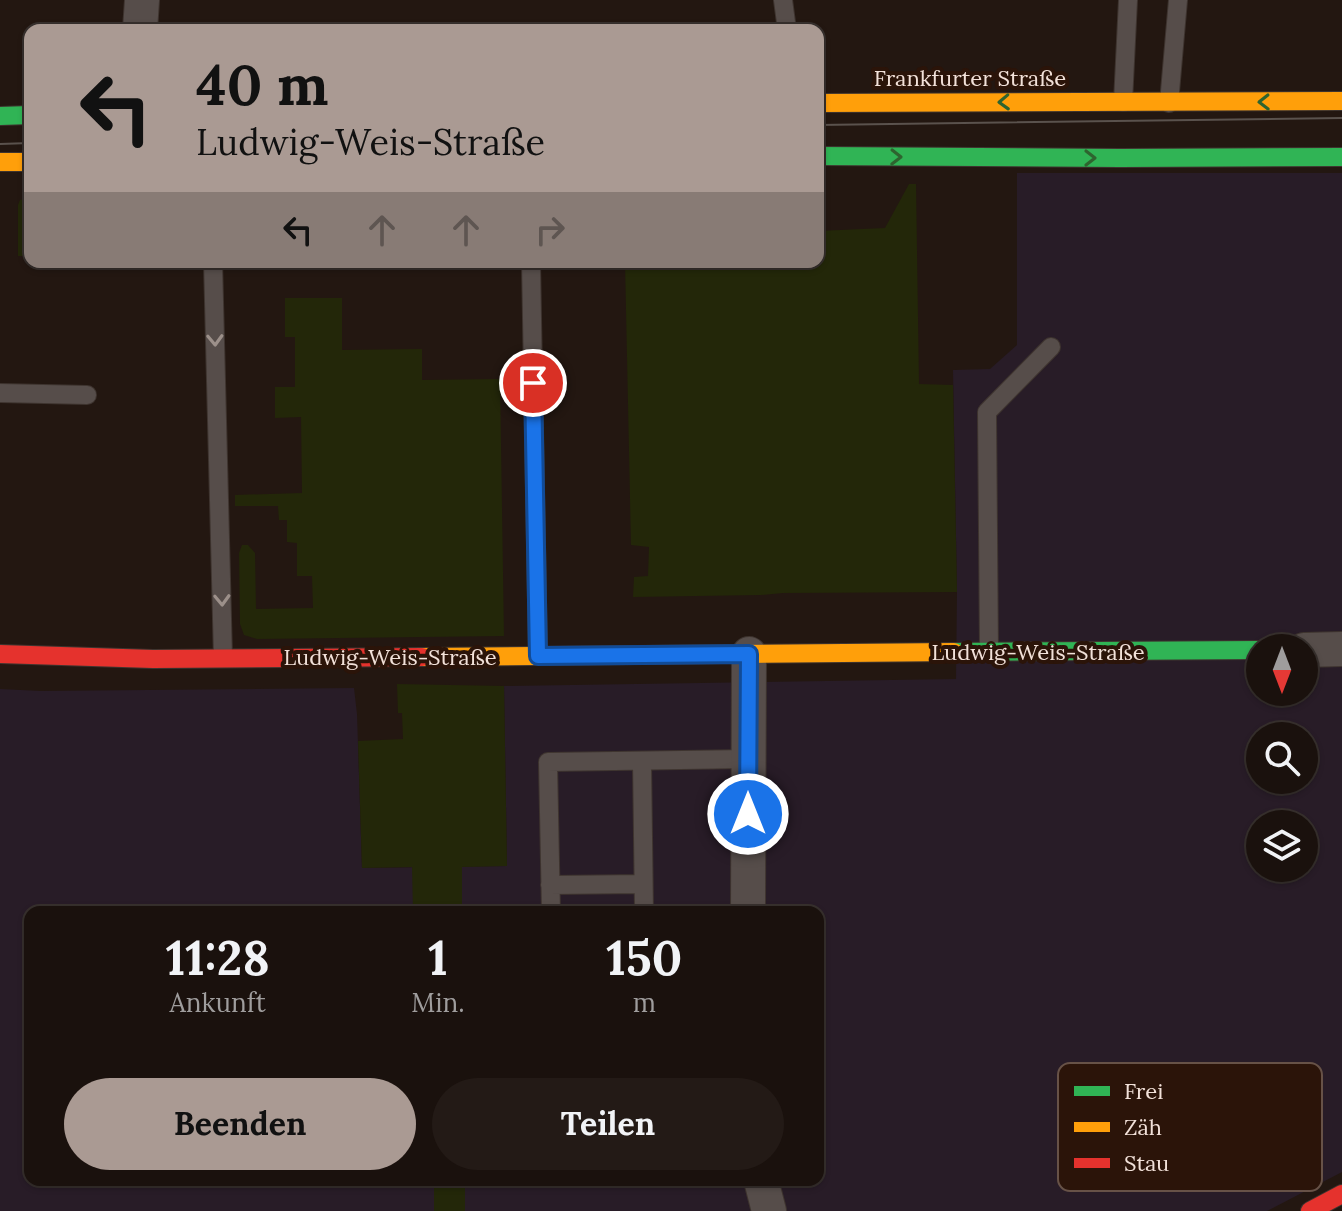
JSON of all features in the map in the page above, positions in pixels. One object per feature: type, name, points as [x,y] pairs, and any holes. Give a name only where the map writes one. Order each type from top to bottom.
[{"type":"street","points":[[140,24],[142,0]]},
{"type":"street","name":"Frankfurter Straße","points":[[824,103],[1342,101]]},
{"type":"street","points":[[1122,122],[1123,102]]},
{"type":"street","points":[[0,116],[24,115]]},
{"type":"street","points":[[824,156],[1048,158],[1121,152],[1342,157]]},
{"type":"street","points":[[0,162],[24,162]]},
{"type":"street","points":[[1318,650],[1342,649]]},
{"type":"street","name":"Ludwig-Weis-Straße","points":[[0,654],[153,659],[1246,650]]},
{"type":"street","points":[[748,906],[749,654]]},
{"type":"street","points":[[763,1186],[769,1211]]},
{"type":"street","points":[[1310,1211],[1342,1194]]},
{"type":"lane","points":[[783,0],[786,24]]},
{"type":"lane","points":[[1123,102],[1128,0]]},
{"type":"lane","points":[[1169,103],[1178,0]]},
{"type":"lane","points":[[1047,179],[1048,158]]},
{"type":"lane","points":[[213,268],[223,658]]},
{"type":"lane","points":[[531,268],[538,656]]},
{"type":"lane","points":[[989,652],[987,412],[1051,347]]},
{"type":"lane","points":[[0,393],[87,395]]},
{"type":"lane","points":[[551,906],[548,762],[748,759]]},
{"type":"lane","points":[[642,761],[644,906]]},
{"type":"lane","points":[[550,885],[643,884]]},
{"type":"shaded area","points":[[1017,173],[1342,173],[1342,1172],[1322,1182],[1322,1063],[1058,1063],[1058,1191],[1305,1191],[1267,1211],[0,1211],[0,689],[354,688],[362,868],[507,866],[504,686],[956,679],[953,370],[990,369],[1017,345]]},
{"type":"green space","points":[[909,184],[916,184],[919,384],[953,385],[957,592],[633,597],[634,577],[648,576],[649,547],[631,545],[625,268],[824,268],[824,231],[885,228]]},
{"type":"green space","points":[[20,200],[24,200],[24,256],[18,256]]},
{"type":"green space","points":[[285,298],[342,298],[342,350],[422,349],[422,380],[500,379],[504,636],[257,639],[244,635],[240,624],[239,553],[242,545],[248,545],[255,553],[256,609],[313,608],[312,576],[297,576],[297,543],[287,542],[287,520],[279,520],[278,506],[235,506],[235,495],[302,493],[301,417],[275,418],[275,387],[295,387],[295,337],[285,337]]},
{"type":"green space","points":[[397,684],[504,686],[507,866],[462,867],[462,906],[413,906],[412,867],[362,868],[358,741],[403,739],[402,713],[398,713]]},
{"type":"green space","points":[[434,1186],[465,1186],[465,1211],[434,1211]]},
{"type":"tram line","points":[[824,125],[1342,118]]},
{"type":"tram line","points":[[0,144],[24,143]]},
{"type":"traffic: fast","points":[[0,116],[24,115]]},
{"type":"traffic: fast","points":[[824,156],[1342,157]]},
{"type":"traffic: fast","points":[[954,652],[1246,650]]},
{"type":"traffic: slow","points":[[824,103],[1342,101]]},
{"type":"traffic: slow","points":[[0,162],[24,162]]},
{"type":"traffic: slow","points":[[422,657],[954,652]]},
{"type":"traffic: jam","points":[[0,654],[153,659],[422,657]]},
{"type":"traffic: jam","points":[[1310,1211],[1342,1194]]},
{"type":"route","points":[[533,383],[538,656],[749,654],[748,814]]}]
